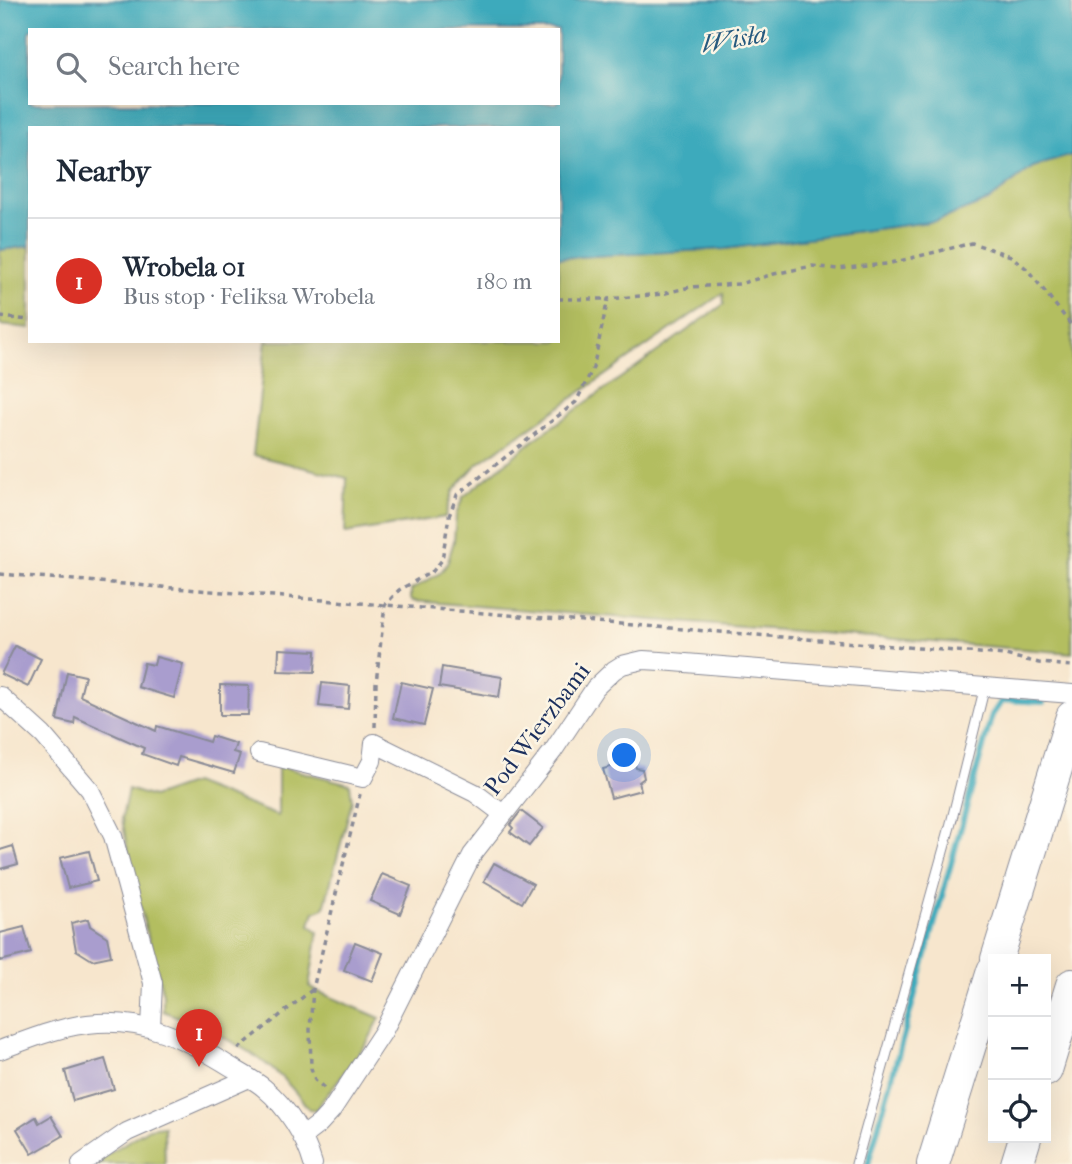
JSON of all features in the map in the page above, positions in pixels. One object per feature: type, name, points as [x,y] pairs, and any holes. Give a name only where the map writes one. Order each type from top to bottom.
[{"type":"highway","points":[[999,954],[1072,717]]},
{"type":"highway","points":[[1051,1054],[1072,985]]},
{"type":"highway","points":[[933,1164],[988,987]]},
{"type":"highway","points":[[1017,1164],[1023,1143]]},
{"type":"street","name":"Pod Wierzbami","points":[[302,1137],[319,1124],[340,1098],[383,1032],[472,855],[553,751],[595,688],[614,670],[631,662],[661,661],[1072,694]]},
{"type":"street","points":[[0,696],[43,735],[90,790],[113,836],[153,983],[151,1028]]},
{"type":"street","points":[[259,753],[363,778],[372,761],[374,743],[475,793],[503,814]]},
{"type":"street","points":[[0,1050],[48,1032],[81,1024],[117,1022],[151,1028],[188,1041],[264,1088],[302,1137],[313,1164]]},
{"type":"street","points":[[81,1164],[127,1132],[249,1078]]},
{"type":"lane","points":[[856,1164],[951,823],[986,686]]},
{"type":"path","points":[[560,299],[608,299],[690,287],[739,284],[813,267],[837,269],[887,264],[972,243],[1011,256],[1019,262],[1072,326]]},
{"type":"path","points":[[374,743],[376,683],[385,605],[399,590],[433,571],[442,560],[449,516],[457,495],[576,402],[593,368],[608,299]]},
{"type":"path","points":[[0,317],[28,320]]},
{"type":"path","points":[[0,574],[1005,654],[1039,663],[1072,666]]},
{"type":"path","points":[[340,1098],[315,1080],[311,1068],[310,1029],[313,989],[363,778]]},
{"type":"path","points":[[236,1051],[313,989]]},
{"type":"green space","points":[[1072,155],[1072,653],[413,601],[411,590],[440,573],[447,564],[454,541],[456,515],[463,497],[535,439],[724,304],[723,293],[476,465],[453,491],[445,517],[345,533],[347,478],[253,455],[266,343],[560,343],[560,258],[725,249],[936,221],[988,201],[1033,167]]},
{"type":"green space","points":[[28,246],[28,328],[0,325],[0,250]]},
{"type":"green space","points":[[278,766],[350,784],[352,801],[324,908],[314,912],[310,925],[318,932],[309,986],[380,1018],[367,1043],[315,1110],[309,1109],[282,1077],[247,1051],[205,1028],[163,1011],[163,994],[133,880],[122,818],[128,789],[153,797],[193,783],[278,816]]},
{"type":"green space","points":[[164,1126],[165,1164],[92,1164],[149,1128]]},
{"type":"water","name":"Wisła","points":[[0,0],[1072,0],[1072,155],[1033,167],[988,201],[936,221],[725,249],[560,258],[560,126],[28,126],[28,246],[0,250]]},
{"type":"building","points":[[15,646],[41,659],[28,687],[1,674]]},
{"type":"building","points":[[279,649],[316,651],[315,672],[278,671]]},
{"type":"building","points":[[156,657],[183,664],[174,698],[138,687],[144,663],[154,665]]},
{"type":"building","points":[[442,667],[502,677],[499,697],[439,687]]},
{"type":"building","points":[[67,672],[85,676],[80,696],[156,731],[157,726],[209,742],[211,736],[236,744],[233,752],[240,754],[234,773],[179,757],[176,766],[142,754],[144,748],[75,717],[74,724],[57,720]]},
{"type":"building","points":[[401,682],[433,689],[424,725],[393,718]]},
{"type":"building","points":[[322,683],[350,686],[348,709],[319,706]]},
{"type":"building","points":[[220,685],[249,686],[248,715],[220,715]]},
{"type":"building","points":[[634,761],[636,768],[642,769],[644,778],[639,782],[641,790],[611,798],[603,769]]},
{"type":"building","points":[[521,811],[543,828],[529,846],[510,832],[513,828],[510,825]]},
{"type":"building","points":[[13,846],[18,864],[0,869],[0,850]]},
{"type":"building","points":[[89,851],[97,881],[68,888],[60,858]]},
{"type":"building","points":[[494,863],[533,884],[522,903],[484,881]]},
{"type":"building","points":[[382,874],[411,886],[400,914],[370,901]]},
{"type":"building","points":[[88,919],[90,926],[107,937],[111,956],[92,960],[76,950],[71,923]]},
{"type":"building","points":[[24,927],[31,953],[0,961],[0,933]]},
{"type":"building","points":[[355,942],[383,953],[372,981],[344,970]]},
{"type":"building","points":[[105,1059],[114,1089],[73,1101],[65,1071]]},
{"type":"building","points":[[51,1116],[63,1136],[32,1154],[17,1129],[36,1117],[39,1123]]},
{"type":"waterway","points":[[868,1164],[992,715],[1001,702],[1043,702]]},
{"type":"place","name":"Wrobela 01","points":[[199,1067]]}]
